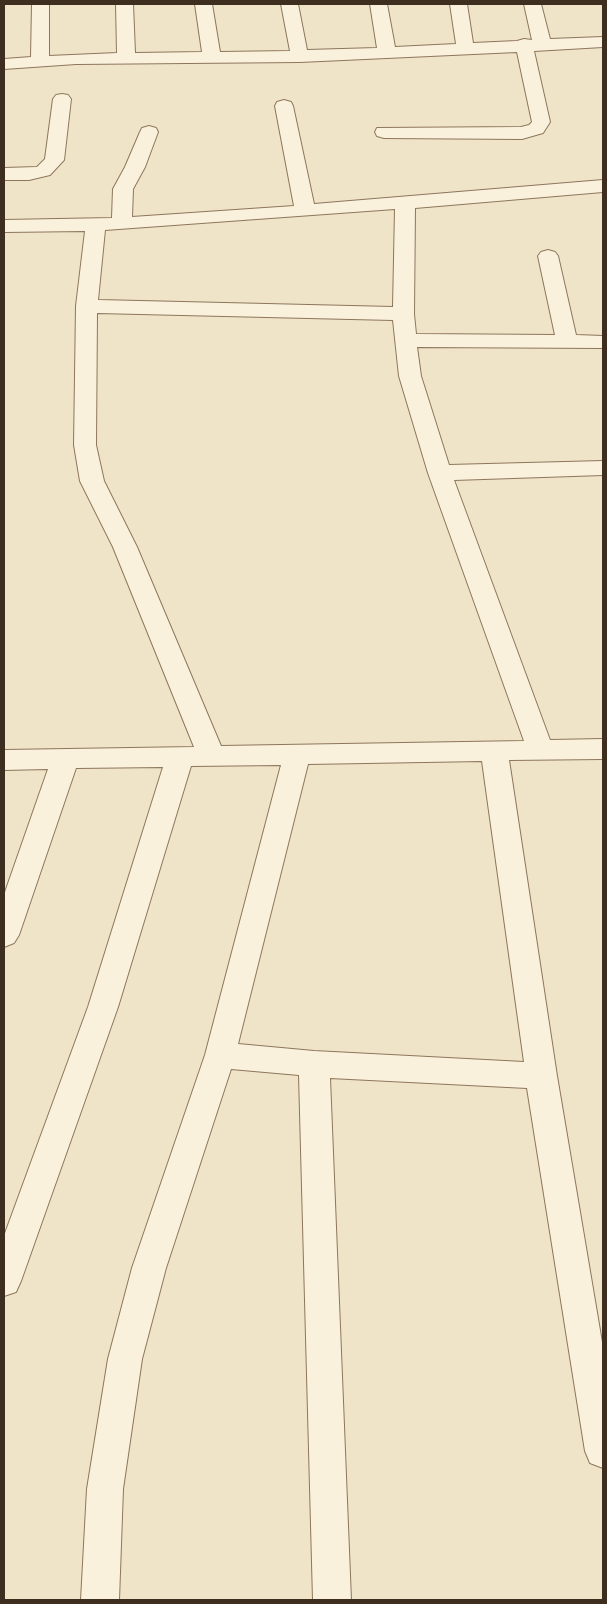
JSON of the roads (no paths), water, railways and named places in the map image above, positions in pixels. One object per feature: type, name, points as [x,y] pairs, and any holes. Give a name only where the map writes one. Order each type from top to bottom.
[{"type":"street","points":[[40,4],[40,60]]},
{"type":"street","points":[[124,4],[126,58]]},
{"type":"street","points":[[203,4],[212,59]]},
{"type":"street","points":[[288,4],[300,57]]},
{"type":"street","points":[[378,4],[387,53]]},
{"type":"street","points":[[458,4],[466,48]]},
{"type":"street","points":[[533,4],[542,44]]},
{"type":"street","points":[[4,64],[40,60],[300,57],[524,44],[603,42]]},
{"type":"street","points":[[384,132],[522,133],[536,128],[541,122],[524,44]]},
{"type":"street","points":[[4,174],[29,174],[43,171],[54,160],[62,99]]},
{"type":"street","points":[[284,106],[305,212]]},
{"type":"street","points":[[122,222],[123,189],[135,167],[149,132]]},
{"type":"street","points":[[4,226],[96,225],[305,212],[603,186]]},
{"type":"street","points":[[405,204],[403,314],[410,376],[440,473],[542,750]]},
{"type":"street","points":[[96,225],[86,306],[85,445],[92,481],[125,547],[212,757]]},
{"type":"street","points":[[548,256],[567,342]]},
{"type":"street","points":[[86,306],[403,314]]},
{"type":"street","points":[[405,340],[603,342]]},
{"type":"street","points":[[440,473],[603,468]]},
{"type":"street","points":[[4,760],[603,749]]},
{"type":"street","points":[[494,751],[541,1076],[603,1451]]},
{"type":"street","points":[[100,1600],[105,1489],[124,1359],[149,1268],[220,1055],[297,754]]},
{"type":"street","points":[[4,1281],[103,1007],[180,757]]},
{"type":"street","points":[[4,935],[65,760]]},
{"type":"street","points":[[220,1055],[314,1064],[541,1076]]},
{"type":"street","points":[[314,1064],[332,1600]]}]
